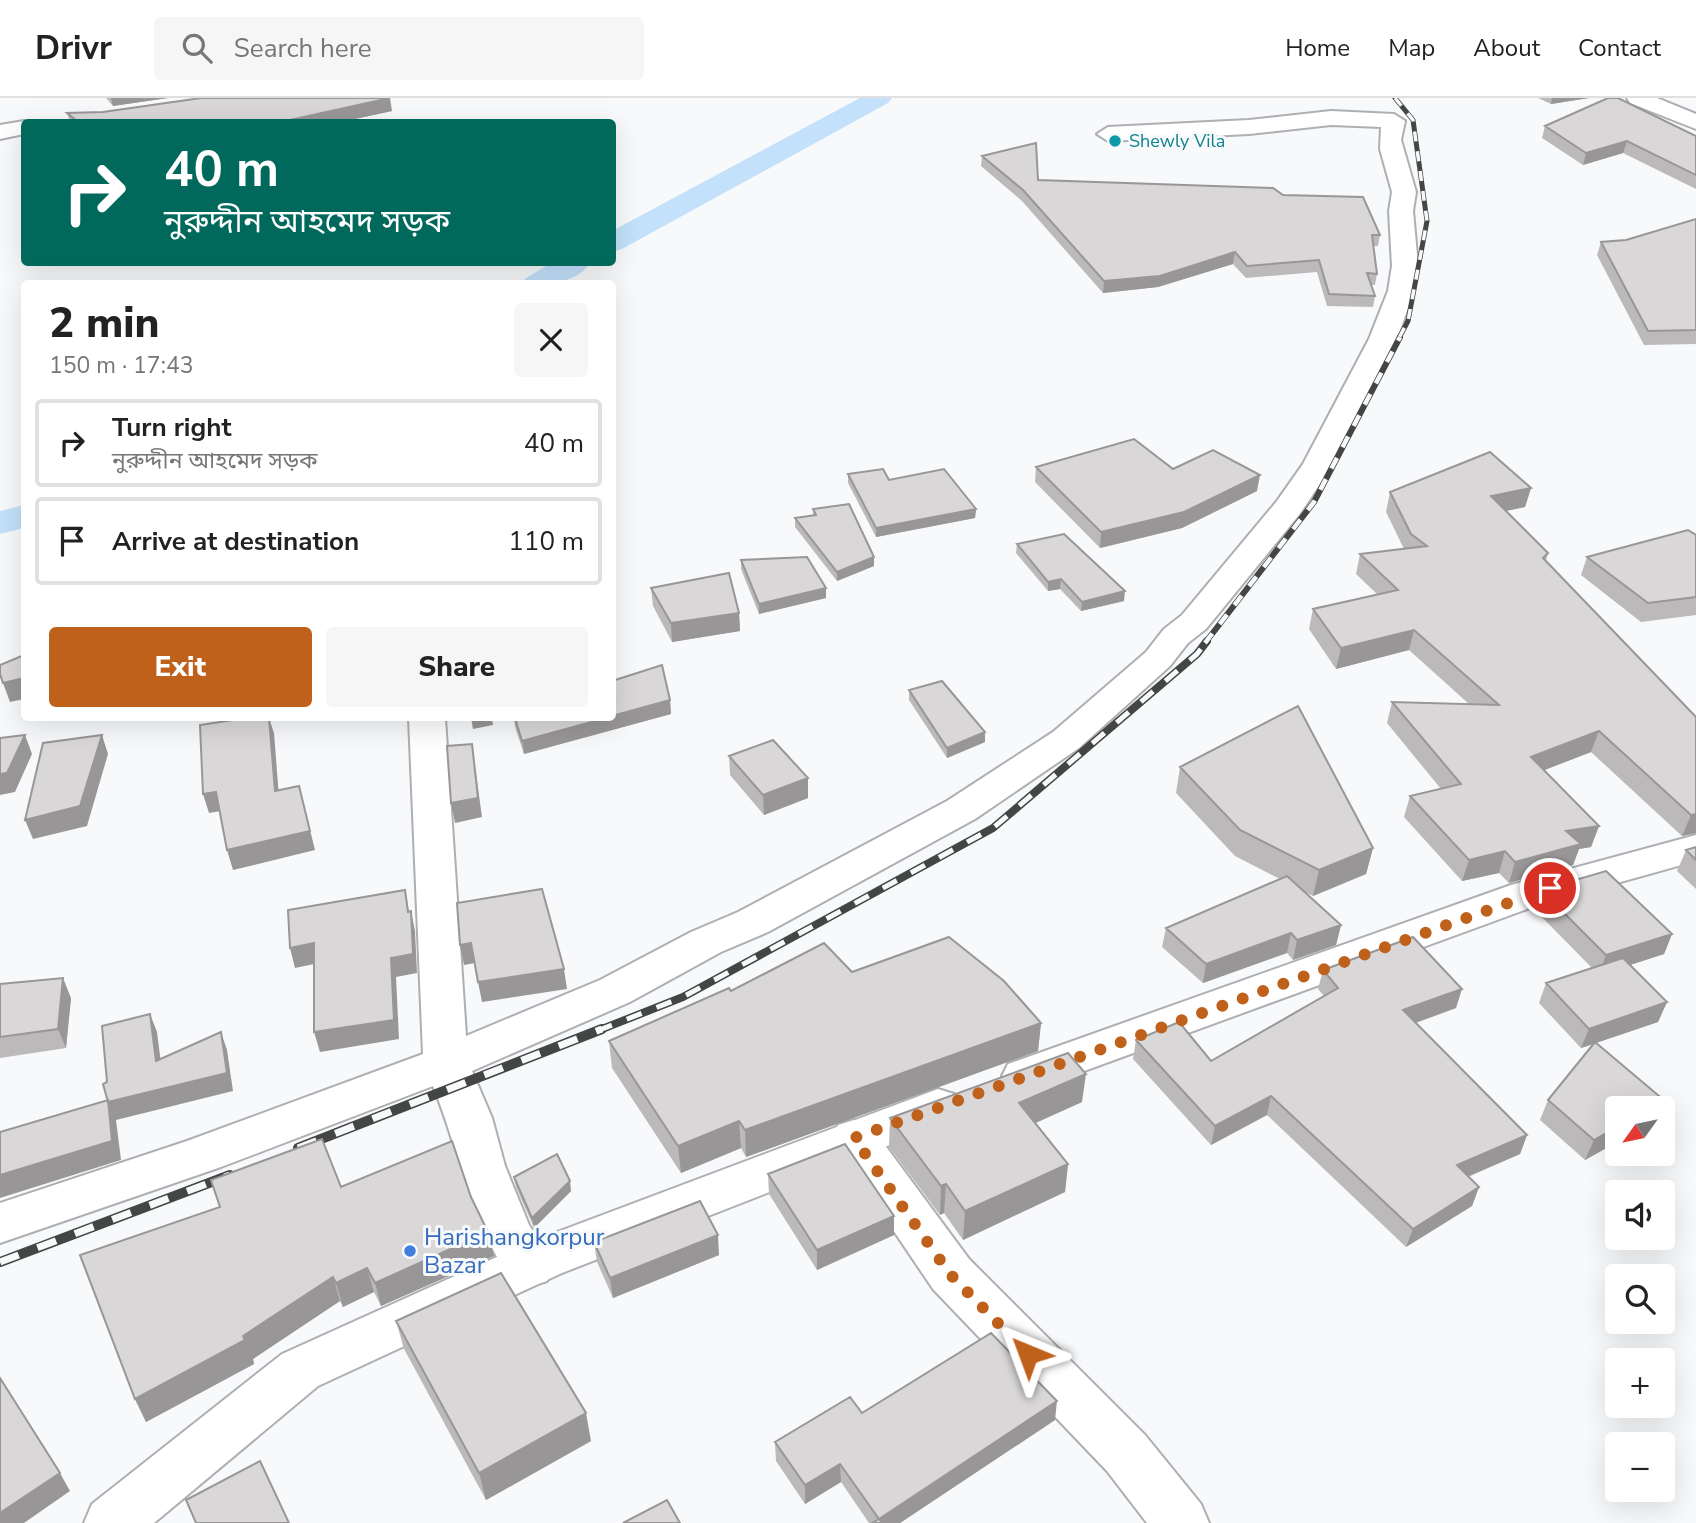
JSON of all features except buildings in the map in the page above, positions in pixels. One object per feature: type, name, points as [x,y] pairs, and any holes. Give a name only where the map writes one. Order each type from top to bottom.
[{"type":"street","points":[[1638,98],[1696,122]]},
{"type":"street","points":[[0,1223],[72,1201],[204,1154],[446,1063],[615,991],[705,942],[753,922],[961,810],[1066,740],[1158,659],[1176,636],[1194,622],[1318,466],[1383,339],[1388,318],[1398,303],[1404,281],[1406,238],[1401,212],[1404,194],[1400,167],[1389,148],[1387,134],[1394,121],[1331,118],[1250,127],[1108,134]]},
{"type":"street","points":[[0,132],[21,128]]},
{"type":"street","points":[[427,721],[446,1063],[469,1118],[486,1178],[509,1234],[529,1266]]},
{"type":"street","points":[[112,1523],[300,1370],[529,1266],[854,1138],[1525,895],[1696,848]]},
{"type":"street","points":[[854,1138],[950,1274],[1126,1453],[1181,1523]]},
{"type":"waterway","points":[[616,241],[879,98]]},
{"type":"waterway","points":[[544,280],[569,266]]},
{"type":"waterway","points":[[0,523],[21,517]]},
{"type":"railway","points":[[1395,98],[1413,120],[1427,221],[1408,321],[1399,338]]},
{"type":"railway","points":[[1205,643],[1314,502],[1400,337]]},
{"type":"railway","points":[[597,1031],[683,997],[993,828],[1197,654],[1207,641]]},
{"type":"railway","points":[[298,1148],[602,1029]]},
{"type":"railway","points":[[0,1262],[230,1175]]},
{"type":"place","name":"Shewly Vila","points":[[1115,141]]},
{"type":"place","name":"Harishangkorpur Bazar","points":[[410,1251]]},
{"type":"route","points":[[1028,1354],[950,1274],[854,1138],[1550,888]]}]
